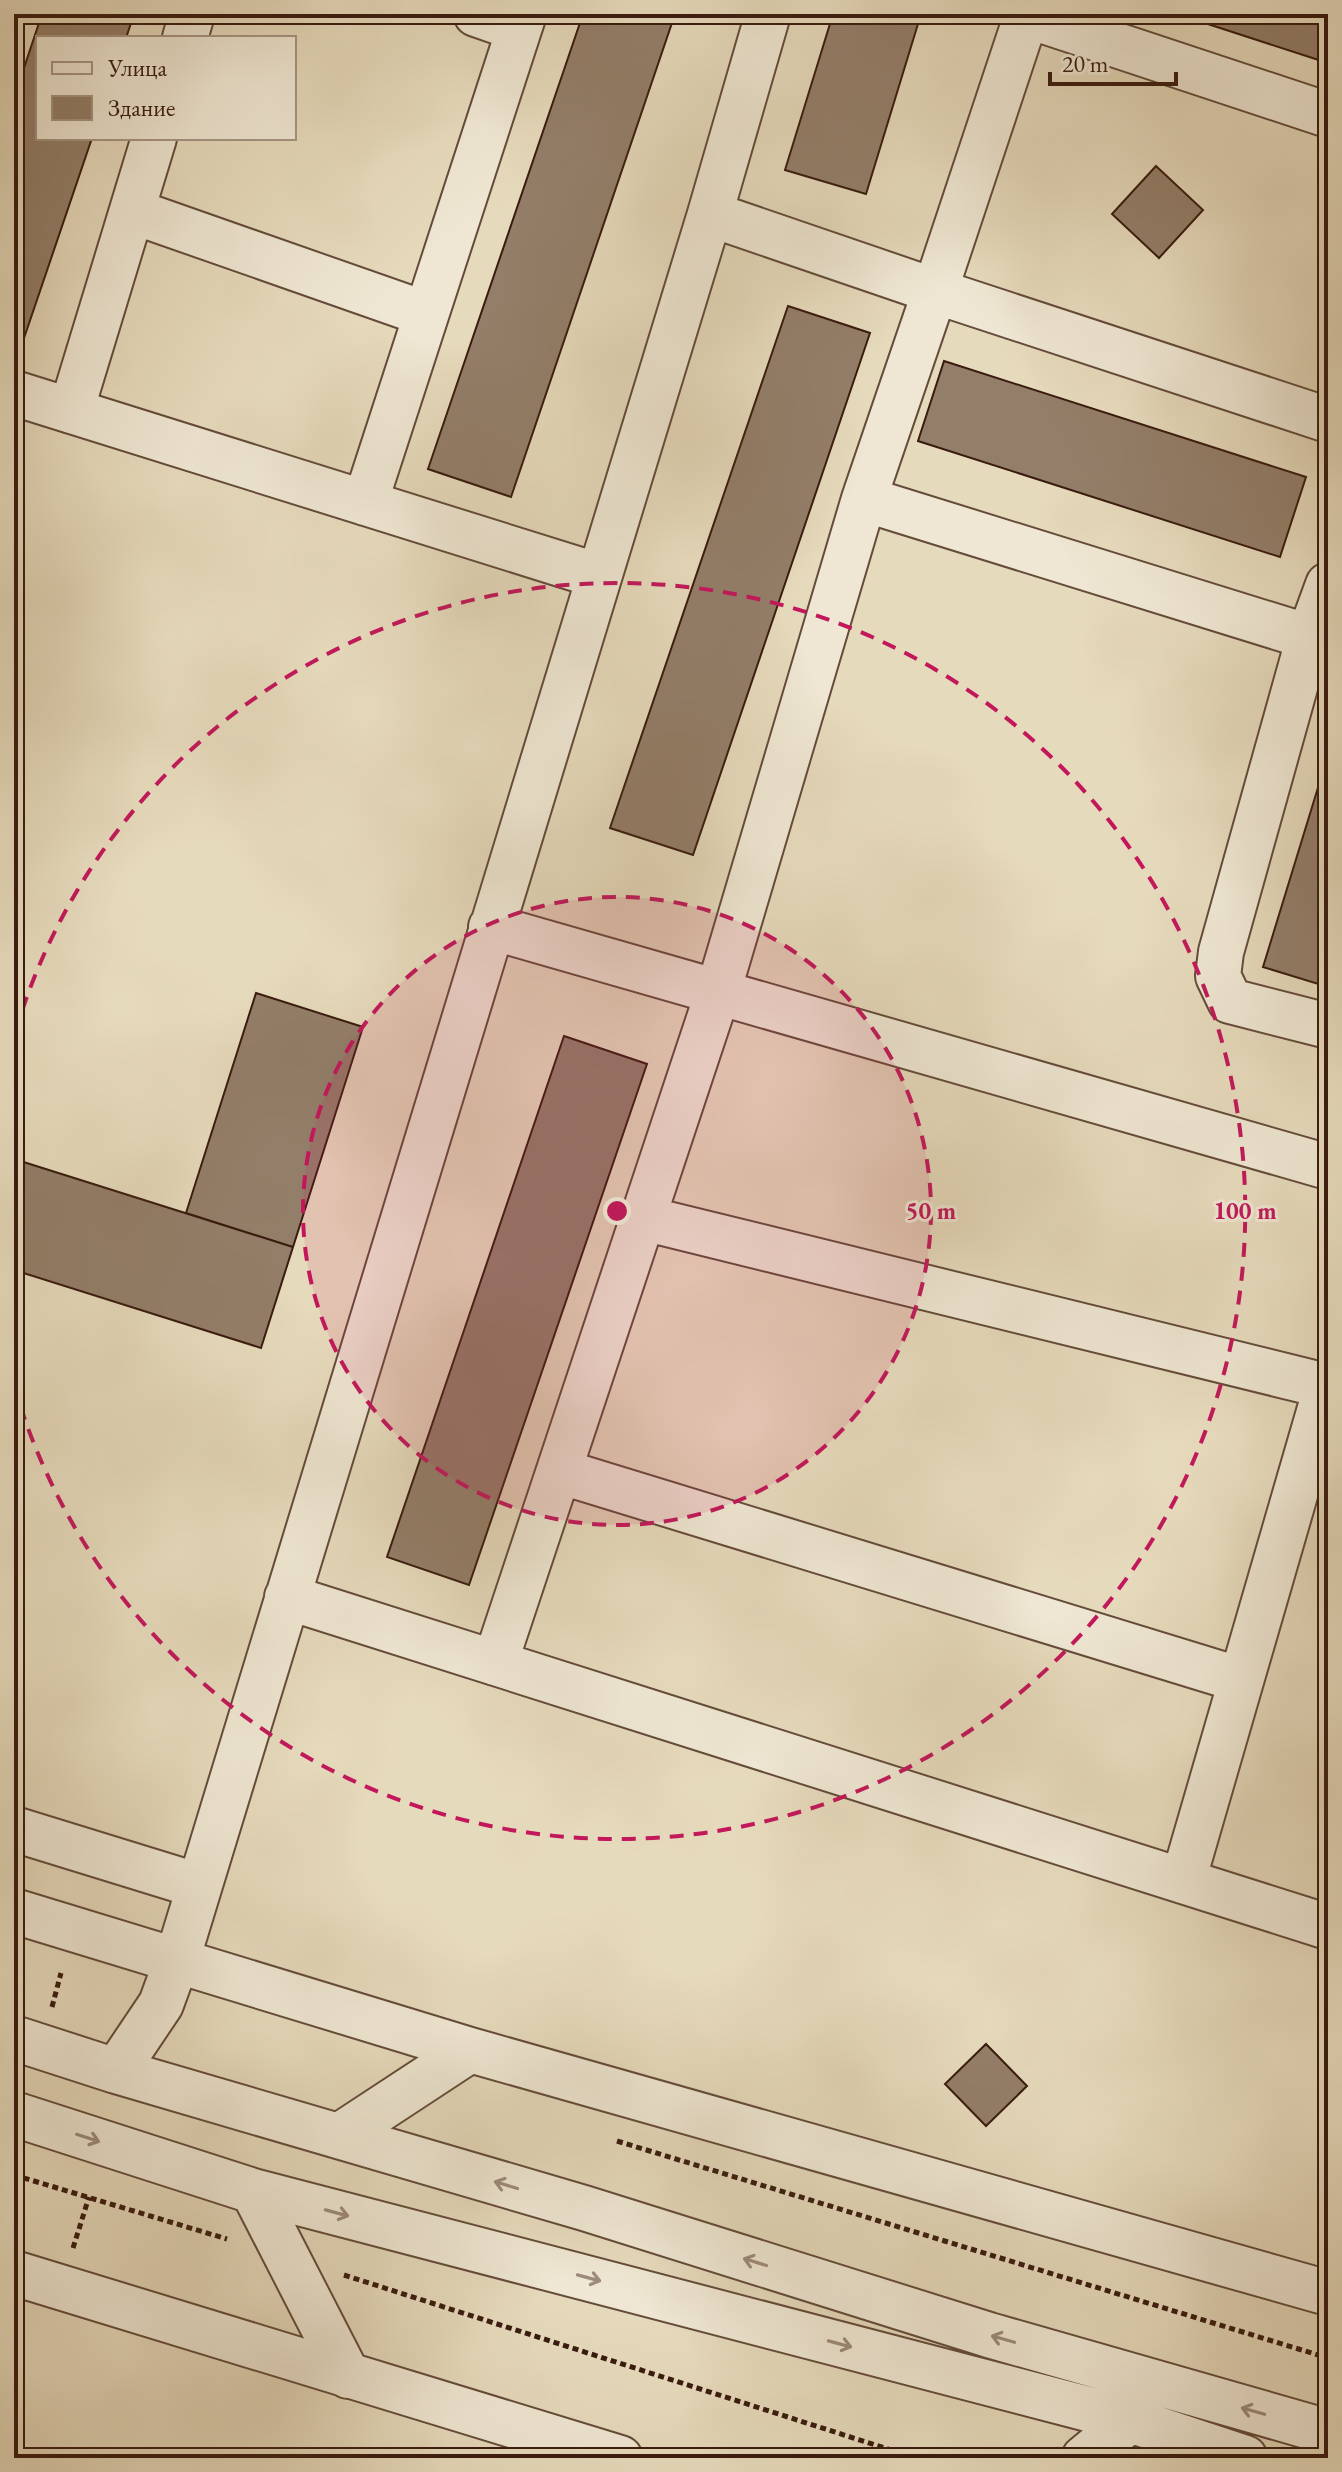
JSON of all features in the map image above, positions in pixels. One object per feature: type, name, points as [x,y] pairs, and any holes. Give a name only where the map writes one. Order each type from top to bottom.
[{"type":"street","points":[[186,36],[192,14]]},
{"type":"street","points":[[365,503],[522,22],[476,14]]},
{"type":"street","points":[[116,2071],[161,2004],[177,1960],[710,214],[768,14]]},
{"type":"street","points":[[495,1663],[718,992],[864,499],[1027,15],[1328,115]]},
{"type":"street","points":[[71,411],[153,140]]},
{"type":"street","points":[[132,211],[426,314]]},
{"type":"street","points":[[710,214],[1328,420]]},
{"type":"street","points":[[14,393],[599,576]]},
{"type":"street","points":[[864,499],[1309,637]]},
{"type":"street","points":[[1328,585],[1309,637],[1221,952],[1218,976],[1230,1001],[1328,1026]]},
{"type":"street","points":[[491,927],[1328,1167]]},
{"type":"street","points":[[643,1218],[1327,1384],[1183,1881]]},
{"type":"street","points":[[559,1471],[1241,1680]]},
{"type":"street","points":[[287,1597],[1328,1927]]},
{"type":"street","points":[[14,1829],[199,1886]]},
{"type":"street","points":[[14,1911],[470,2050],[1328,2293]]},
{"type":"street","points":[[14,2038],[116,2071],[584,2208],[989,2335],[1328,2432]]},
{"type":"street","points":[[339,2136],[470,2050]]},
{"type":"street","points":[[14,2114],[253,2191],[1130,2420],[1245,2458]]},
{"type":"street","points":[[253,2191],[348,2376]]},
{"type":"street","points":[[14,2273],[620,2458]]},
{"type":"street","points":[[1084,2458],[1130,2420]]},
{"type":"path","points":[[49,1969],[75,1977]]},
{"type":"path","points":[[604,2136],[1328,2358]]},
{"type":"path","points":[[14,2175],[287,2257],[916,2458]]},
{"type":"path","points":[[60,2287],[89,2197]]},
{"type":"building","points":[[42,14],[134,14],[127,36],[36,36],[36,140],[91,140],[22,344],[14,341],[14,98]]},
{"type":"building","points":[[583,14],[675,14],[511,497],[428,469]]},
{"type":"building","points":[[833,14],[921,14],[866,194],[785,170]]},
{"type":"building","points":[[1177,14],[1328,14],[1328,63]]},
{"type":"building","points":[[1156,166],[1203,210],[1159,258],[1112,214]]},
{"type":"building","points":[[788,306],[870,333],[693,855],[610,828]]},
{"type":"building","points":[[944,361],[1306,477],[1280,557],[918,441]]},
{"type":"building","points":[[1328,755],[1328,987],[1263,967]]},
{"type":"building","points":[[256,993],[363,1027],[293,1247],[186,1213]]},
{"type":"building","points":[[564,1036],[647,1064],[469,1585],[387,1557]]},
{"type":"building","points":[[14,1159],[293,1247],[261,1348],[14,1270]]},
{"type":"building","points":[[986,2044],[1027,2086],[986,2126],[945,2084]]}]
